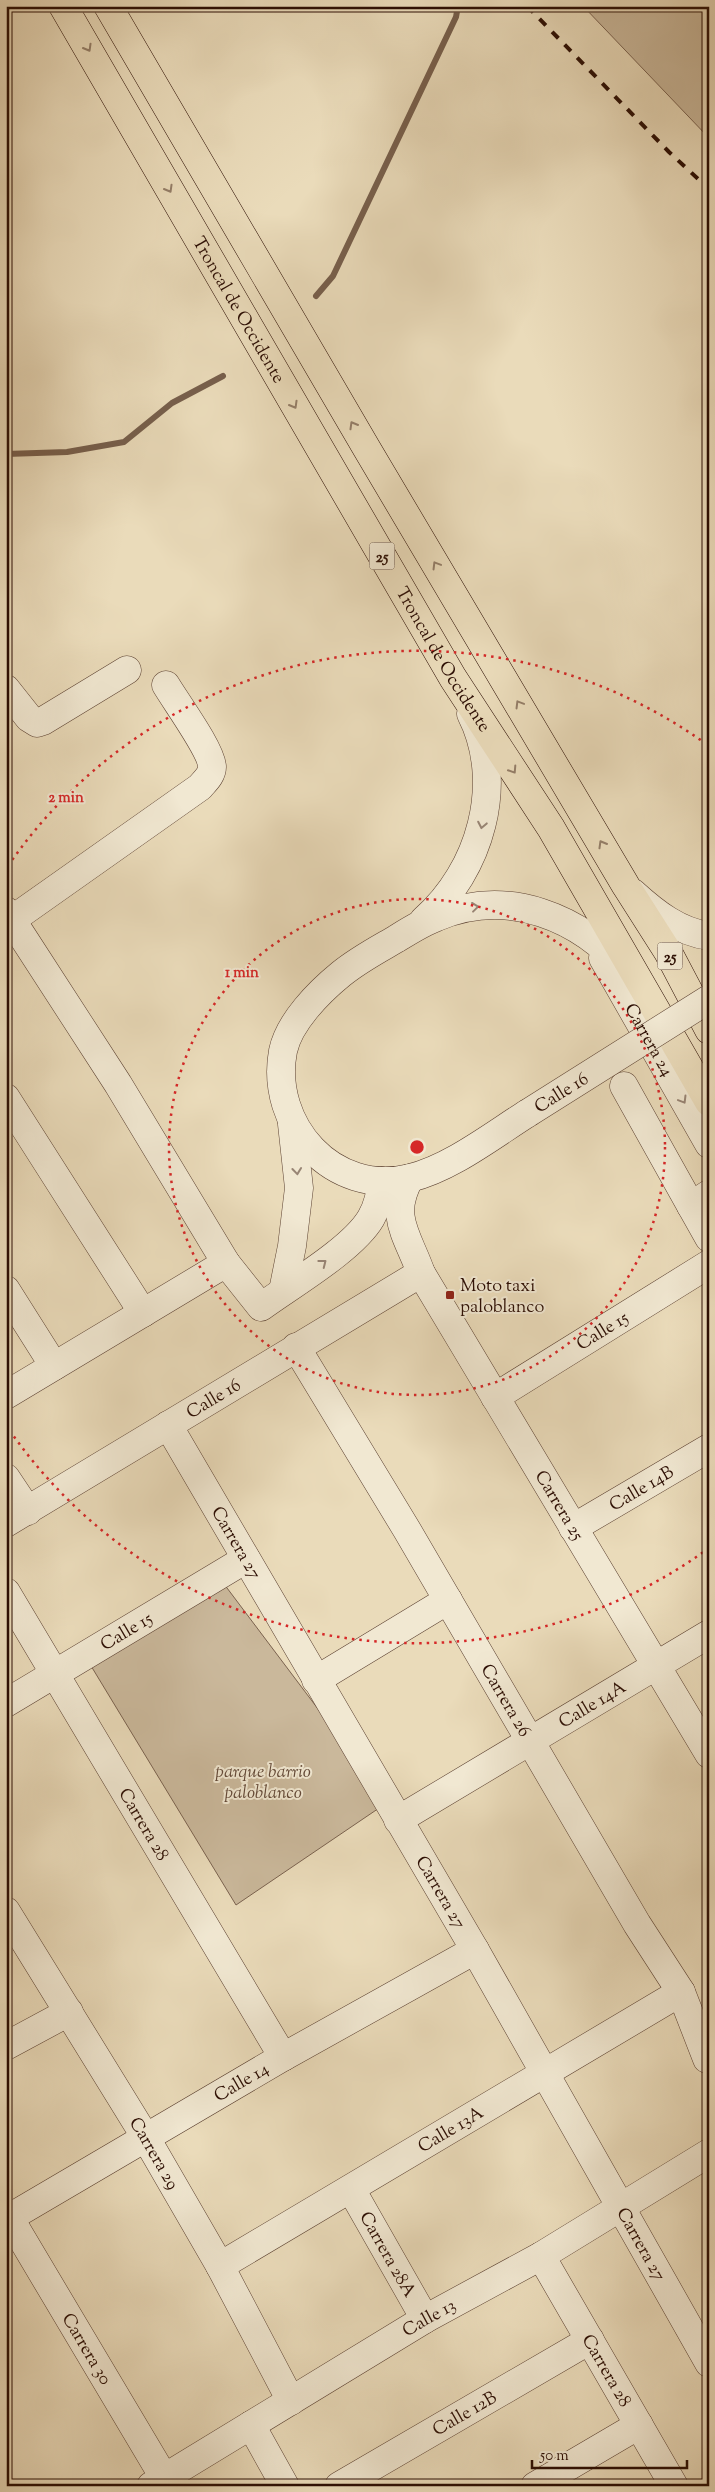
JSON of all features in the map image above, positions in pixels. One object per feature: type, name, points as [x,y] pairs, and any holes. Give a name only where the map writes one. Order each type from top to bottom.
[{"type":"highway","name":"Troncal de Occidente","points":[[63,6],[453,678],[551,828],[709,1102]]},
{"type":"highway","name":"25","points":[[108,6],[367,449],[626,886],[668,952],[709,1030]]},
{"type":"street","points":[[6,689],[29,718],[37,722],[43,721],[127,670]]},
{"type":"street","points":[[414,929],[436,910],[454,887],[469,862],[480,835],[486,806],[483,748],[474,720],[453,678]]},
{"type":"street","points":[[166,685],[208,752],[212,767],[210,775],[200,787],[8,918],[118,1084],[226,1263],[260,1307],[353,1238],[370,1220],[378,1205],[382,1181]]},
{"type":"street","points":[[626,886],[653,911],[679,927],[698,935],[709,936]]},
{"type":"street","points":[[283,1291],[292,1246],[299,1188],[292,1123],[282,1091],[283,1050],[299,1016],[323,989],[356,962],[437,916],[463,909],[489,906],[516,906],[542,912],[567,922],[590,935],[612,953],[644,990]]},
{"type":"street","name":"Carrera 24","points":[[590,935],[709,1144]]},
{"type":"street","name":"Calle 16","points":[[292,1123],[313,1153],[349,1174],[382,1181],[410,1178],[444,1165],[709,998]]},
{"type":"street","points":[[624,1086],[700,1200],[709,1238]]},
{"type":"street","points":[[6,1098],[143,1313]]},
{"type":"street","points":[[417,1263],[417,1205],[426,1185],[444,1165]]},
{"type":"street","name":"Carrera 25","points":[[410,1178],[401,1194],[399,1211],[403,1229],[417,1263],[709,1754]]},
{"type":"street","points":[[6,1395],[226,1263]]},
{"type":"street","name":"Calle 16","points":[[17,1517],[296,1347],[417,1263]]},
{"type":"street","name":"Calle 15","points":[[495,1397],[709,1264]]},
{"type":"street","points":[[6,1290],[54,1366]]},
{"type":"street","name":"Carrera 26","points":[[296,1347],[448,1600],[638,1924],[681,1992],[707,2059]]},
{"type":"street","name":"Carrera 27","points":[[168,1425],[475,1950],[709,2364]]},
{"type":"street","name":"Calle 14B","points":[[573,1528],[709,1448]]},
{"type":"street","points":[[6,1478],[17,1517]]},
{"type":"street","name":"Calle 15","points":[[6,1703],[246,1559]]},
{"type":"street","name":"Carrera 28","points":[[6,1592],[283,2057]]},
{"type":"street","points":[[316,1680],[448,1600]]},
{"type":"street","name":"Calle 14A","points":[[398,1820],[709,1634]]},
{"type":"street","name":"Carrera 29","points":[[6,1911],[146,2138],[220,2266],[292,2401]]},
{"type":"street","name":"Calle 14","points":[[8,2215],[146,2138],[283,2057],[475,1950]]},
{"type":"street","name":"Calle 13A","points":[[220,2266],[681,1992]]},
{"type":"street","points":[[6,2046],[69,2012]]},
{"type":"street","name":"Calle 13","points":[[161,2483],[251,2425],[425,2319],[541,2256],[709,2153]]},
{"type":"street","name":"Carrera 28A","points":[[351,2189],[425,2319]]},
{"type":"street","name":"Carrera 30","points":[[8,2215],[161,2483]]},
{"type":"street","name":"Carrera 28","points":[[541,2256],[674,2486]]},
{"type":"street","name":"Calle 12B","points":[[339,2486],[590,2340]]},
{"type":"street","points":[[251,2425],[285,2486]]},
{"type":"street","points":[[535,2486],[639,2425]]},
{"type":"green space","points":[[583,6],[709,6],[709,138]]},
{"type":"green space","name":"parque barrio paloblanco","points":[[218,1576],[388,1802],[236,1905],[85,1656]]},
{"type":"waterway","points":[[316,296],[333,276],[456,17],[458,6]]},
{"type":"waterway","points":[[6,454],[67,452],[124,442],[172,403],[223,376]]},
{"type":"railway","points":[[527,6],[669,152],[709,189]]},
{"type":"place","name":"Moto taxi paloblanco","points":[[450,1295]]}]
